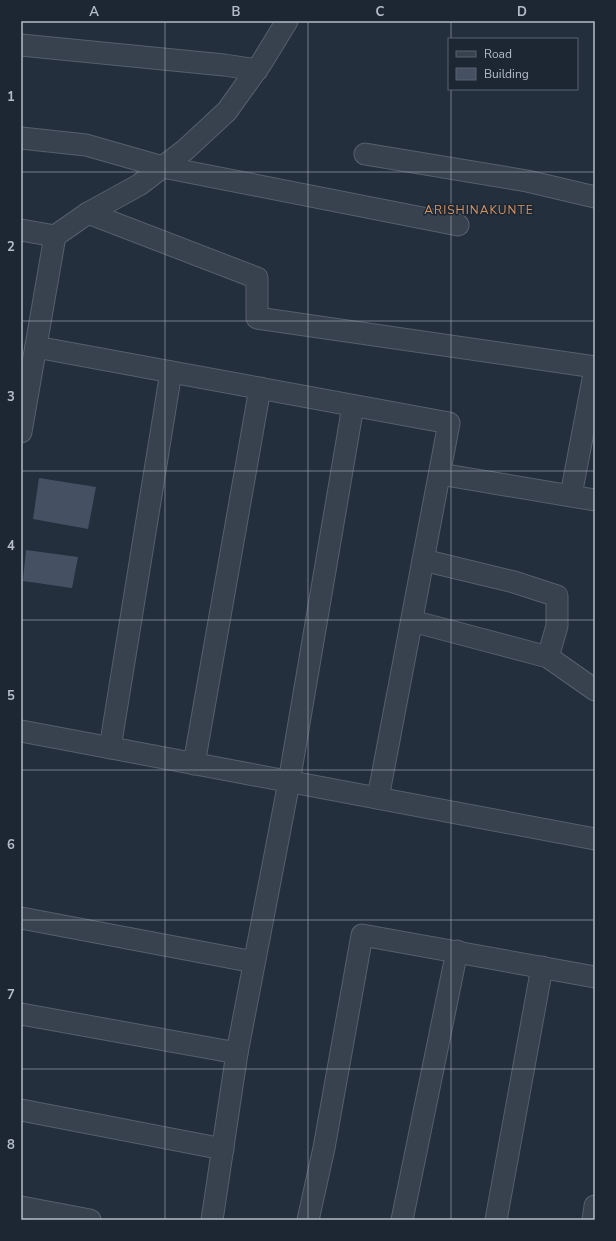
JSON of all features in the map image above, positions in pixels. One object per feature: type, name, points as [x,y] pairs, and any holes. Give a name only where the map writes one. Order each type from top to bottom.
[{"type":"street","points":[[21,230],[55,236],[88,213],[139,185],[185,150],[227,111],[256,70],[287,21]]},
{"type":"street","points":[[21,45],[224,65],[256,70]]},
{"type":"street","points":[[21,138],[86,145],[163,167],[458,225]]},
{"type":"street","points":[[365,154],[527,181],[595,197]]},
{"type":"street","points":[[88,213],[257,278],[257,318],[595,368],[571,495]]},
{"type":"street","points":[[21,432],[55,236]]},
{"type":"street","points":[[36,347],[449,423],[378,798]]},
{"type":"street","points":[[110,748],[171,372]]},
{"type":"street","points":[[194,764],[260,388]]},
{"type":"street","points":[[212,1220],[237,1053],[289,782],[353,406]]},
{"type":"street","points":[[440,474],[595,500]]},
{"type":"street","points":[[423,560],[514,582],[557,596],[557,626],[548,657]]},
{"type":"street","points":[[412,621],[548,657],[595,690]]},
{"type":"street","points":[[21,731],[595,839]]},
{"type":"street","points":[[21,918],[254,962]]},
{"type":"street","points":[[308,1220],[324,1148],[362,935],[595,977]]},
{"type":"street","points":[[402,1220],[457,951]]},
{"type":"street","points":[[496,1220],[542,967]]},
{"type":"street","points":[[21,1014],[237,1053]]},
{"type":"street","points":[[21,1110],[223,1149]]},
{"type":"street","points":[[593,1220],[595,1206]]},
{"type":"street","points":[[21,1207],[90,1220]]},
{"type":"building","points":[[39,478],[96,487],[88,529],[33,519]]},
{"type":"building","points":[[26,550],[78,557],[72,588],[23,581]]},
{"type":"district","name":"ARISHINAKUNTE","points":[[479,210]]}]
